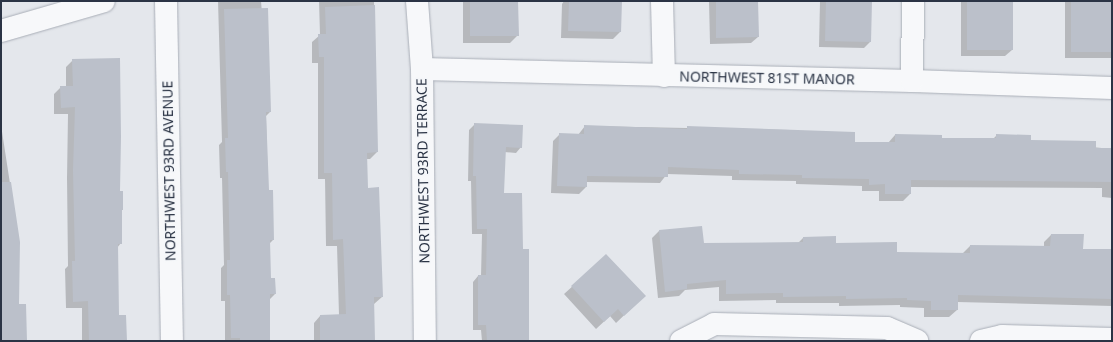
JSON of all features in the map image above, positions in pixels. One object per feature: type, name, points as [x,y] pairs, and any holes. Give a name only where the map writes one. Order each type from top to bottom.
[{"type":"street","points":[[1,31],[104,1]]},
{"type":"street","name":"NORTHWEST 93RD AVENUE","points":[[166,1],[172,341]]},
{"type":"street","name":"NORTHWEST 93RD TERRACE","points":[[417,1],[422,69],[425,341]]},
{"type":"street","points":[[662,1],[664,76]]},
{"type":"street","points":[[912,81],[913,1]]},
{"type":"street","name":"NORTHWEST 81ST MANOR","points":[[422,69],[912,81],[1112,88]]},
{"type":"street","points":[[681,340],[714,324],[887,328],[917,341]]},
{"type":"street","points":[[981,341],[1002,336],[1112,339]]},
{"type":"building","points":[[470,1],[518,1],[519,36],[470,36]]},
{"type":"building","points":[[569,1],[622,1],[621,32],[568,31]]},
{"type":"building","points":[[716,1],[758,1],[759,37],[716,38]]},
{"type":"building","points":[[826,1],[872,1],[871,42],[825,41]]},
{"type":"building","points":[[967,1],[1013,1],[1013,50],[967,50]]},
{"type":"building","points":[[1112,1],[1112,52],[1071,52],[1071,2]]},
{"type":"building","points":[[375,5],[378,152],[367,153],[368,188],[379,187],[383,297],[374,297],[375,341],[320,341],[320,315],[346,314],[343,239],[333,240],[332,173],[324,173],[324,57],[319,57],[318,34],[326,34],[325,7]]},
{"type":"building","points":[[268,8],[271,112],[266,112],[269,190],[273,190],[274,240],[270,240],[271,278],[275,278],[276,294],[270,294],[270,341],[240,341],[240,338],[231,338],[230,295],[227,295],[227,260],[230,260],[228,172],[226,172],[225,138],[228,138],[224,9]]},
{"type":"building","points":[[120,58],[120,191],[123,191],[123,210],[122,244],[118,244],[119,315],[126,315],[127,341],[89,341],[88,301],[73,302],[72,261],[75,261],[73,170],[75,107],[61,108],[60,86],[73,86],[72,59]]},
{"type":"building","points":[[474,123],[523,125],[522,148],[506,147],[504,193],[522,193],[523,249],[529,249],[529,341],[487,341],[486,325],[478,325],[478,275],[486,275],[487,229],[477,229],[476,176],[473,176]]},
{"type":"building","points":[[584,125],[687,129],[687,126],[855,132],[855,142],[895,142],[895,134],[942,135],[942,138],[996,138],[996,134],[1031,135],[1031,140],[1096,141],[1096,148],[1112,148],[1112,182],[911,180],[911,194],[885,194],[885,184],[869,185],[869,179],[802,178],[802,175],[739,174],[739,170],[668,167],[668,177],[587,176],[587,187],[557,186],[559,133],[584,134]]},
{"type":"building","points":[[1,182],[11,182],[20,242],[19,304],[26,304],[27,341],[1,341]]},
{"type":"building","points":[[702,226],[704,243],[803,242],[803,237],[836,236],[836,243],[897,242],[897,252],[970,253],[970,245],[1050,246],[1051,234],[1084,234],[1083,249],[1112,249],[1112,299],[958,295],[958,310],[931,310],[931,301],[907,300],[907,298],[846,299],[846,296],[783,297],[783,293],[726,294],[726,280],[687,284],[687,289],[665,292],[659,230]]},
{"type":"building","points":[[606,254],[646,296],[624,316],[618,309],[604,322],[571,286]]}]
